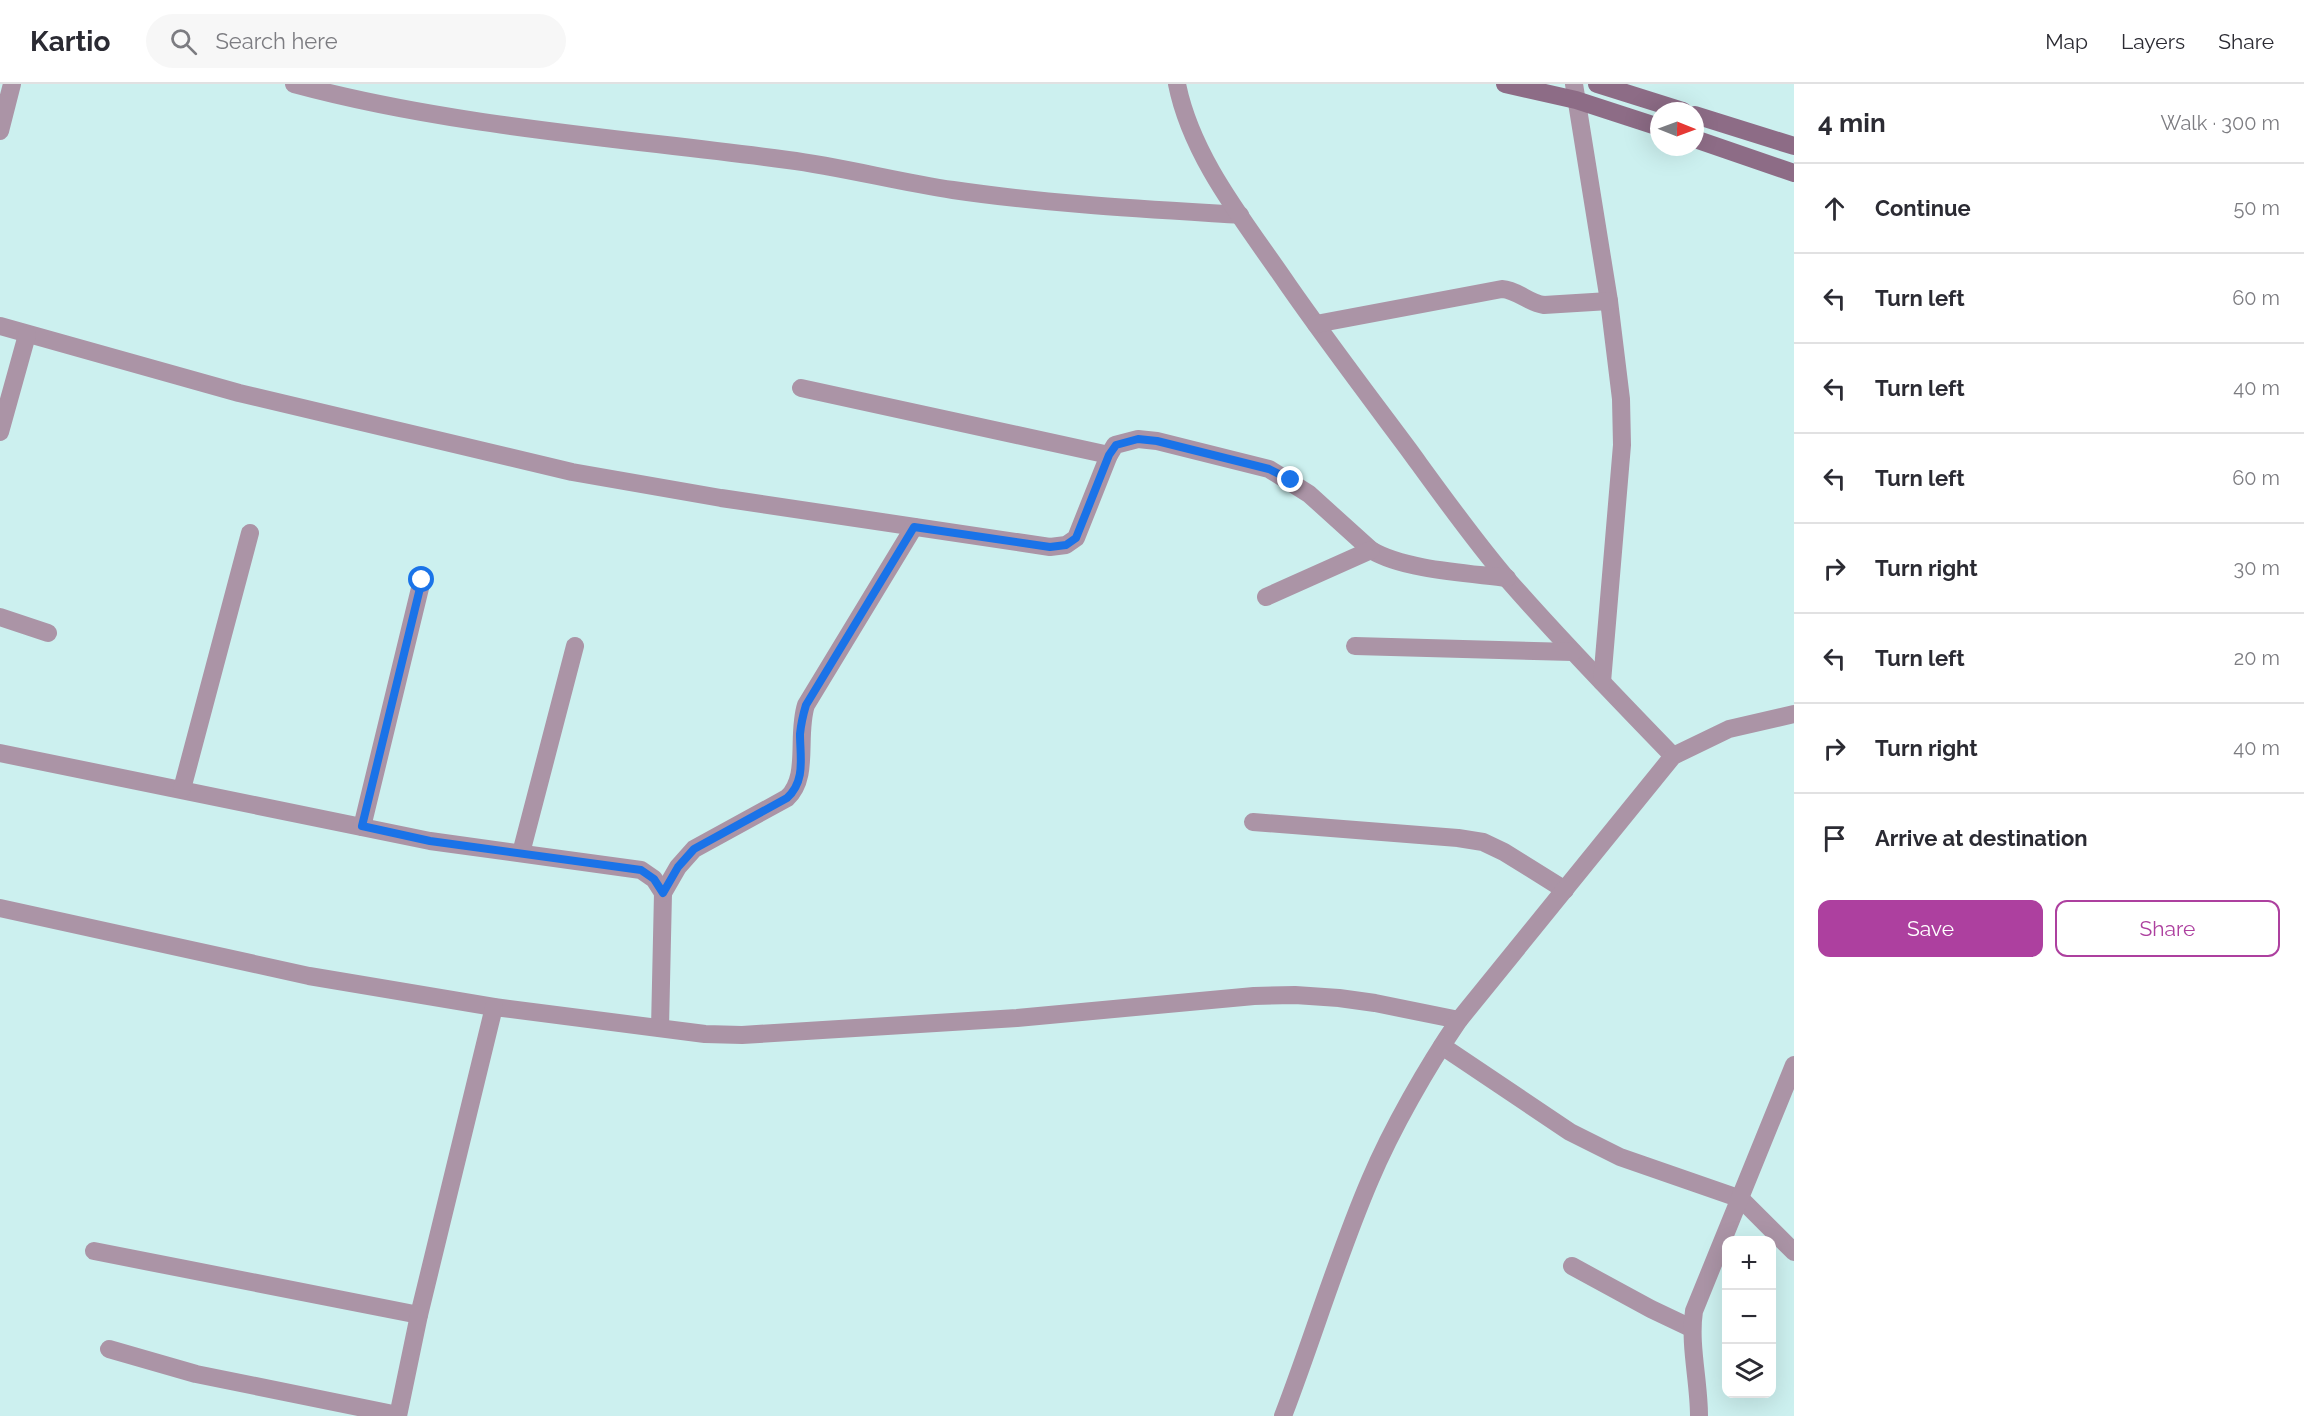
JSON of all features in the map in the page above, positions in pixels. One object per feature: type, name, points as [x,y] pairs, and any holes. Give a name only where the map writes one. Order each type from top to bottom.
[{"type":"street","points":[[0,131],[12,84]]},
{"type":"street","points":[[294,84],[339,96],[471,119],[790,160],[952,190],[1059,203],[1240,215]]},
{"type":"street","points":[[1177,84],[1191,128],[1208,165],[1316,324],[1507,578],[1573,652],[1673,756]]},
{"type":"street","points":[[1505,84],[1575,92],[1622,114],[1650,124]]},
{"type":"street","points":[[1597,84],[1625,89],[1659,102]]},
{"type":"street","points":[[1622,114],[1625,89]]},
{"type":"street","points":[[1575,92],[1619,377],[1622,445],[1602,682]]},
{"type":"street","points":[[1704,118],[1794,146]]},
{"type":"street","points":[[1704,142],[1794,173]]},
{"type":"street","points":[[1316,324],[1502,289],[1515,292],[1537,304],[1544,305],[1609,301]]},
{"type":"street","points":[[0,326],[239,393],[572,472],[721,498],[1050,547],[1066,545],[1076,538],[1109,455],[1116,445],[1138,439],[1157,441],[1269,469],[1309,494],[1371,550],[1382,557],[1507,578]]},
{"type":"street","points":[[0,432],[27,335]]},
{"type":"street","points":[[801,388],[1109,455]]},
{"type":"street","points":[[660,1028],[663,893],[678,867],[694,849],[787,798],[795,791],[800,781],[800,732],[806,705],[914,527]]},
{"type":"street","points":[[182,789],[250,533]]},
{"type":"street","points":[[1266,597],[1371,550]]},
{"type":"street","points":[[362,826],[422,580]]},
{"type":"street","points":[[0,617],[48,633]]},
{"type":"street","points":[[521,853],[575,646]]},
{"type":"street","points":[[1355,646],[1573,652]]},
{"type":"street","points":[[1283,1416],[1318,1314],[1370,1178],[1442,1046],[1459,1020],[1673,756],[1729,729],[1794,714]]},
{"type":"street","points":[[0,753],[430,841],[641,870],[654,879],[663,893]]},
{"type":"street","points":[[1254,822],[1484,842],[1565,890]]},
{"type":"street","points":[[0,908],[309,976],[494,1006],[705,1034],[776,1033],[1017,1018],[1254,996],[1295,995],[1376,1003],[1459,1020]]},
{"type":"street","points":[[109,1349],[196,1374],[398,1416],[494,1006]]},
{"type":"street","points":[[1442,1046],[1590,1143],[1620,1157],[1740,1199],[1794,1251]]},
{"type":"street","points":[[1699,1416],[1691,1328],[1698,1298],[1794,1065]]},
{"type":"street","points":[[94,1251],[420,1315]]},
{"type":"street","points":[[1572,1266],[1691,1328]]},
{"type":"route","points":[[422,580],[362,826],[430,841],[641,870],[654,879],[663,893],[678,867],[694,849],[787,798],[795,791],[800,781],[800,732],[806,705],[914,527],[1050,547],[1066,545],[1076,538],[1109,455],[1116,445],[1138,439],[1157,441],[1269,469],[1291,480]]}]
